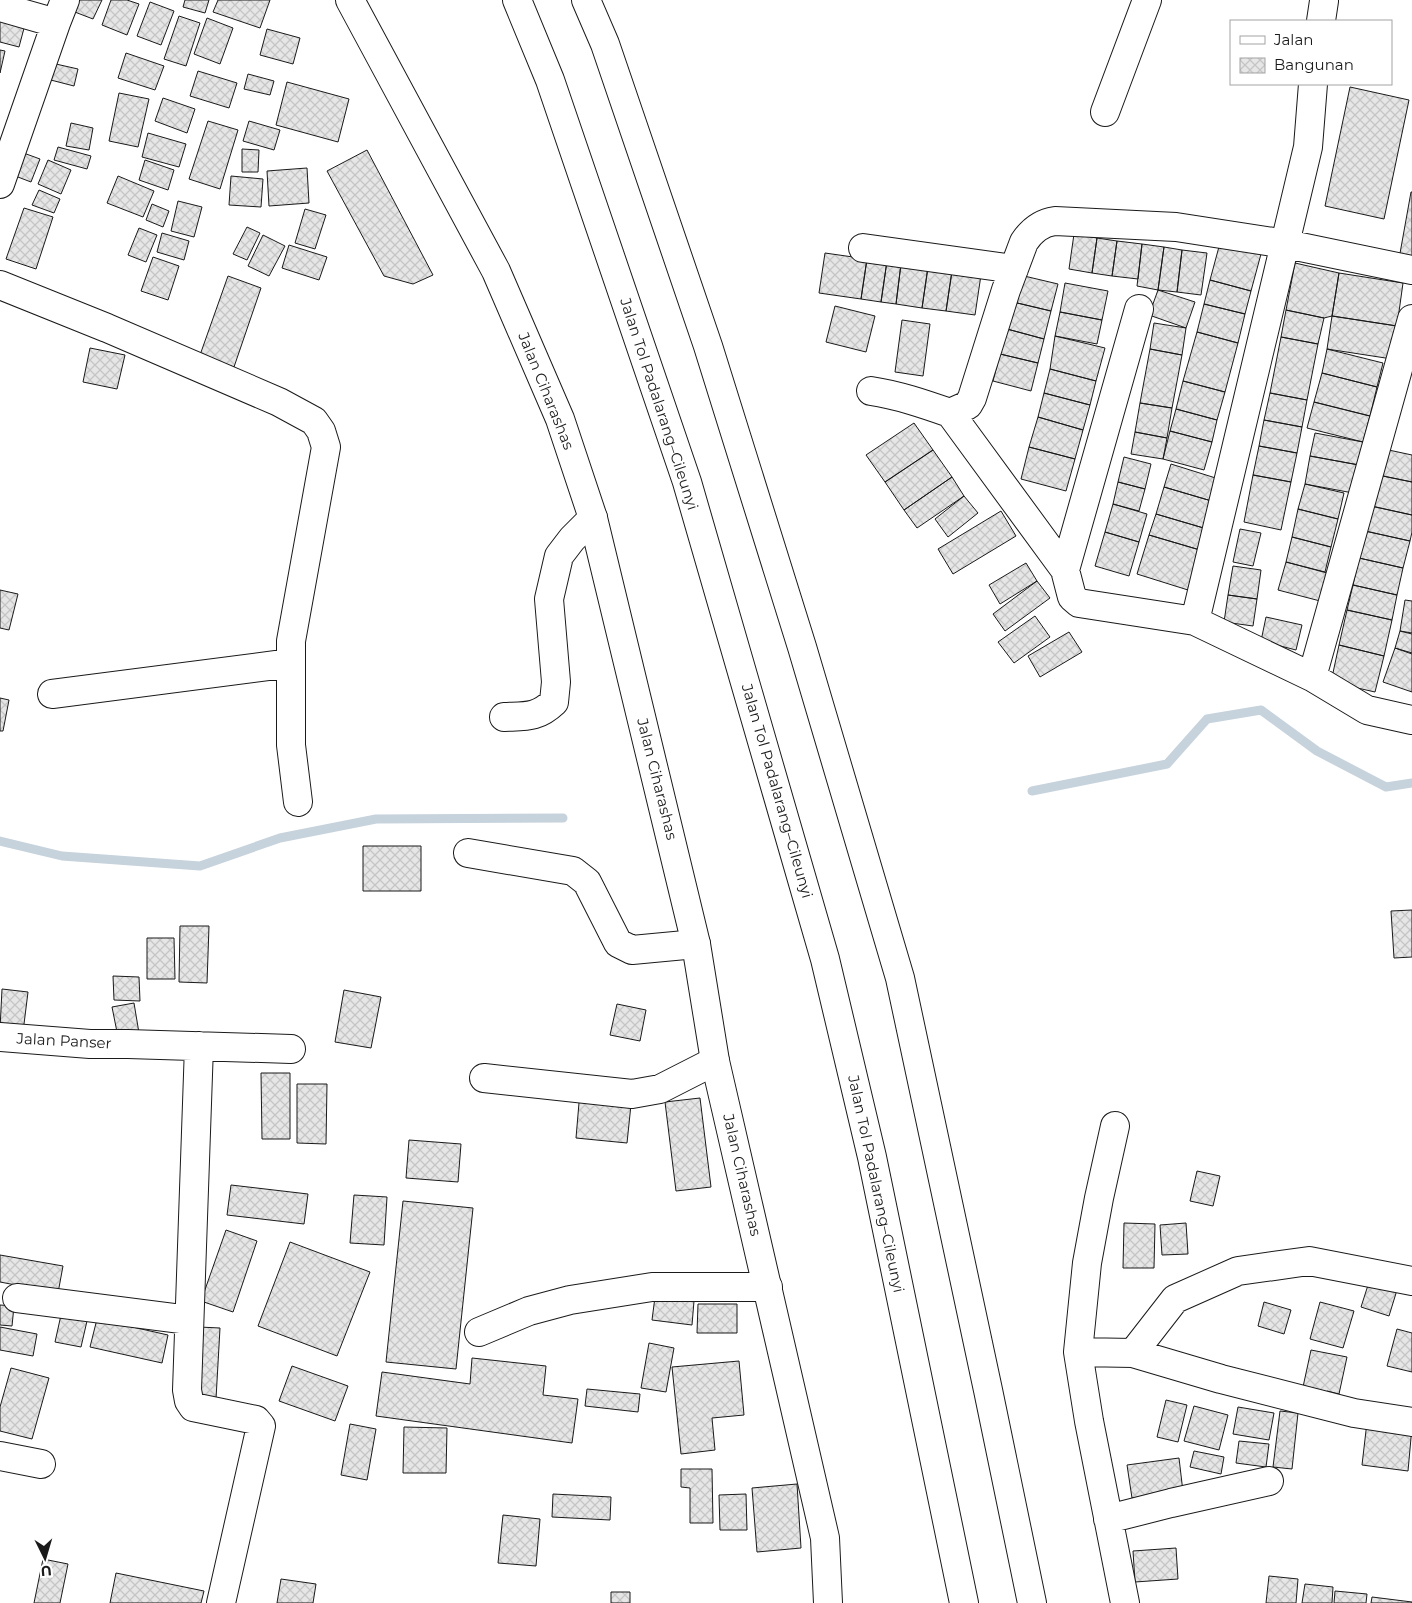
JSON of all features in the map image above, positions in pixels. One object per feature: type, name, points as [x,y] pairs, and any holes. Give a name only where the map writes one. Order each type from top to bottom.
[{"type":"main road","name":"Jalan Ciharashas","points":[[350,0],[496,270],[560,419],[593,518],[696,944],[715,1061],[825,1538],[828,1603]]},
{"type":"main road","name":"Jalan Tol Padalarang–Cileunyi","points":[[517,0],[550,80],[687,482],[825,959],[872,1157],[964,1603]]},
{"type":"main road","points":[[586,0],[605,44],[708,346],[805,656],[900,978],[1032,1603]]},
{"type":"main road","points":[[1105,112],[1128,55],[1147,0]]},
{"type":"main road","points":[[0,6],[61,11],[0,184]]},
{"type":"main road","points":[[1195,621],[1308,147],[1313,85]]},
{"type":"main road","points":[[950,413],[968,405],[972,398],[1024,242],[1041,224],[1054,221],[1176,227],[1286,244],[1412,270]]},
{"type":"main road","points":[[863,248],[1014,269]]},
{"type":"main road","points":[[0,285],[107,328],[261,394],[314,421],[321,431],[326,447],[292,632],[292,745],[298,802]]},
{"type":"main road","points":[[1065,570],[1139,309]]},
{"type":"main road","points":[[1312,677],[1412,319]]},
{"type":"main road","points":[[871,391],[906,398],[950,413],[1065,570],[1072,597],[1080,603],[1195,621],[1312,677],[1367,710],[1412,720]]},
{"type":"main road","points":[[504,717],[529,716],[545,710],[554,702],[556,682],[549,599],[559,556],[572,539],[593,518]]},
{"type":"main road","points":[[52,694],[291,663]]},
{"type":"main road","points":[[468,852],[573,871],[587,882],[618,943],[632,950],[696,944]]},
{"type":"main road","name":"Jalan Panser","points":[[0,1037],[90,1044],[291,1049]]},
{"type":"main road","points":[[199,1046],[187,1390],[189,1401],[193,1407],[256,1420],[261,1426],[221,1603]]},
{"type":"main road","points":[[484,1078],[632,1094],[660,1089],[715,1061]]},
{"type":"main road","points":[[1115,1126],[1098,1198],[1087,1263],[1078,1352],[1089,1421],[1126,1603]]},
{"type":"main road","points":[[1133,1353],[1175,1299],[1238,1271],[1309,1261],[1412,1280]]},
{"type":"main road","points":[[479,1332],[529,1311],[570,1300],[652,1287],[768,1287]]},
{"type":"main road","points":[[17,1298],[189,1320]]},
{"type":"main road","points":[[1078,1352],[1133,1353],[1221,1379],[1354,1413],[1412,1422]]},
{"type":"main road","points":[[0,1456],[41,1464]]},
{"type":"main road","points":[[1108,1520],[1171,1502],[1269,1481]]},
{"type":"building","points":[[71,0],[102,0],[93,19],[67,9]]},
{"type":"building","points":[[111,0],[127,0],[139,4],[127,35],[102,25]]},
{"type":"building","points":[[185,0],[209,0],[205,13],[183,7]]},
{"type":"building","points":[[218,0],[270,0],[260,28],[213,12]]},
{"type":"building","points":[[150,2],[174,11],[161,45],[137,36]]},
{"type":"building","points":[[0,10],[27,17],[19,47],[0,42]]},
{"type":"building","points":[[179,16],[200,23],[186,66],[164,59]]},
{"type":"building","points":[[207,18],[233,28],[220,64],[194,54]]},
{"type":"building","points":[[267,29],[300,38],[293,64],[260,55]]},
{"type":"building","points":[[0,50],[5,51],[0,73]]},
{"type":"building","points":[[126,53],[164,66],[155,90],[118,78]]},
{"type":"building","points":[[47,62],[78,69],[74,86],[43,78]]},
{"type":"building","points":[[198,71],[237,83],[229,108],[190,96]]},
{"type":"building","points":[[248,74],[274,81],[270,95],[244,89]]},
{"type":"building","points":[[287,82],[349,99],[338,142],[276,125]]},
{"type":"building","points":[[1350,87],[1409,100],[1384,219],[1325,206]]},
{"type":"building","points":[[119,93],[149,99],[138,147],[109,141]]},
{"type":"building","points":[[163,98],[195,109],[187,133],[155,121]]},
{"type":"building","points":[[208,121],[238,130],[220,189],[189,179]]},
{"type":"building","points":[[249,121],[280,130],[274,150],[243,141]]},
{"type":"building","points":[[71,123],[93,128],[89,150],[66,146]]},
{"type":"building","points":[[148,133],[186,144],[179,167],[142,157]]},
{"type":"building","points":[[58,147],[91,156],[87,169],[54,160]]},
{"type":"building","points":[[242,149],[259,150],[258,172],[242,172]]},
{"type":"building","points":[[367,150],[433,275],[413,284],[384,276],[327,171]]},
{"type":"building","points":[[18,151],[40,159],[31,182],[10,174]]},
{"type":"building","points":[[48,160],[71,170],[61,194],[38,184]]},
{"type":"building","points":[[145,160],[174,170],[168,190],[139,180]]},
{"type":"building","points":[[307,168],[309,203],[269,206],[267,171]]},
{"type":"building","points":[[118,176],[154,191],[143,217],[107,203]]},
{"type":"building","points":[[231,176],[263,179],[261,207],[229,205]]},
{"type":"building","points":[[39,190],[60,199],[54,213],[32,205]]},
{"type":"building","points":[[1412,192],[1412,262],[1399,259]]},
{"type":"building","points":[[178,201],[202,207],[194,237],[171,231]]},
{"type":"building","points":[[152,204],[169,211],[163,227],[146,220]]},
{"type":"building","points":[[24,208],[53,217],[36,269],[6,259]]},
{"type":"building","points":[[305,209],[326,215],[315,249],[295,243]]},
{"type":"building","points":[[247,227],[260,233],[247,260],[233,254]]},
{"type":"building","points":[[139,228],[157,235],[146,262],[128,255]]},
{"type":"building","points":[[162,233],[189,241],[184,260],[157,252]]},
{"type":"building","points":[[1074,234],[1097,238],[1092,273],[1069,269]]},
{"type":"building","points":[[263,235],[285,246],[269,276],[248,266]]},
{"type":"building","points":[[1097,238],[1117,241],[1112,276],[1092,273]]},
{"type":"building","points":[[1117,241],[1142,244],[1138,279],[1112,276]]},
{"type":"building","points":[[1220,243],[1261,254],[1251,291],[1210,280]]},
{"type":"building","points":[[1142,244],[1164,247],[1158,290],[1137,286]]},
{"type":"building","points":[[289,245],[327,257],[319,280],[282,268]]},
{"type":"building","points":[[1164,247],[1182,250],[1177,292],[1158,290]]},
{"type":"building","points":[[1182,250],[1207,253],[1201,295],[1177,292]]},
{"type":"building","points":[[825,253],[867,259],[861,299],[819,293]]},
{"type":"building","points":[[153,257],[179,266],[168,300],[141,291]]},
{"type":"building","points":[[867,259],[887,261],[881,302],[861,299]]},
{"type":"building","points":[[887,261],[901,264],[896,304],[881,302]]},
{"type":"building","points":[[1295,263],[1339,273],[1332,316],[1324,318],[1286,310]]},
{"type":"building","points":[[901,264],[928,267],[922,308],[896,304]]},
{"type":"building","points":[[928,267],[952,271],[946,311],[922,308]]},
{"type":"building","points":[[952,271],[981,275],[975,315],[946,311]]},
{"type":"building","points":[[1339,273],[1403,283],[1397,326],[1332,316]]},
{"type":"building","points":[[1020,275],[1058,284],[1051,311],[1013,302]]},
{"type":"building","points":[[228,276],[261,288],[234,367],[200,355]]},
{"type":"building","points":[[1210,280],[1251,291],[1245,314],[1204,304]]},
{"type":"building","points":[[1065,283],[1108,291],[1102,320],[1060,312]]},
{"type":"building","points":[[1158,290],[1195,302],[1186,328],[1149,315]]},
{"type":"building","points":[[1013,302],[1051,311],[1044,339],[1007,329]]},
{"type":"building","points":[[1204,304],[1245,314],[1238,343],[1197,332]]},
{"type":"building","points":[[835,306],[875,316],[866,352],[826,342]]},
{"type":"building","points":[[1286,310],[1324,318],[1318,344],[1281,337]]},
{"type":"building","points":[[1060,312],[1102,320],[1097,344],[1055,336]]},
{"type":"building","points":[[1332,316],[1397,326],[1392,359],[1327,349]]},
{"type":"building","points":[[902,320],[930,324],[923,376],[895,372]]},
{"type":"building","points":[[1154,323],[1186,328],[1182,355],[1150,349]]},
{"type":"building","points":[[1007,329],[1044,339],[1038,363],[1000,354]]},
{"type":"building","points":[[1197,332],[1238,343],[1225,392],[1183,381]]},
{"type":"building","points":[[1055,336],[1105,348],[1096,381],[1050,369]]},
{"type":"building","points":[[1281,337],[1318,344],[1307,400],[1270,393]]},
{"type":"building","points":[[90,348],[125,355],[117,389],[83,382]]},
{"type":"building","points":[[1150,349],[1182,355],[1172,408],[1140,403]]},
{"type":"building","points":[[1327,349],[1383,363],[1377,387],[1322,373]]},
{"type":"building","points":[[1000,354],[1038,363],[1031,391],[993,381]]},
{"type":"building","points":[[1050,369],[1096,381],[1090,405],[1044,393]]},
{"type":"building","points":[[1322,373],[1377,387],[1370,416],[1314,402]]},
{"type":"building","points":[[1183,381],[1225,392],[1217,420],[1176,409]]},
{"type":"building","points":[[1044,393],[1090,405],[1083,430],[1038,417]]},
{"type":"building","points":[[1270,393],[1307,400],[1302,427],[1264,420]]},
{"type":"building","points":[[1314,402],[1370,416],[1363,442],[1307,428]]},
{"type":"building","points":[[1140,403],[1172,408],[1167,438],[1135,432]]},
{"type":"building","points":[[1176,409],[1217,420],[1212,442],[1170,431]]},
{"type":"building","points":[[1038,417],[1083,430],[1075,459],[1029,447]]},
{"type":"building","points":[[1264,420],[1302,427],[1297,453],[1259,446]]},
{"type":"building","points":[[914,423],[933,450],[885,482],[866,455]]},
{"type":"building","points":[[1170,431],[1212,442],[1204,470],[1163,459]]},
{"type":"building","points":[[1135,432],[1167,438],[1163,459],[1131,454]]},
{"type":"building","points":[[1315,433],[1363,442],[1359,465],[1310,456]]},
{"type":"building","points":[[1259,446],[1297,453],[1291,482],[1253,475]]},
{"type":"building","points":[[1029,447],[1075,459],[1066,491],[1021,479]]},
{"type":"building","points":[[1384,449],[1412,455],[1412,482],[1378,475]]},
{"type":"building","points":[[933,450],[952,477],[904,510],[885,482]]},
{"type":"building","points":[[1310,456],[1359,465],[1353,493],[1305,484]]},
{"type":"building","points":[[1124,457],[1151,464],[1145,489],[1118,482]]},
{"type":"building","points":[[1171,464],[1222,480],[1215,502],[1164,487]]},
{"type":"building","points":[[1253,475],[1291,482],[1281,530],[1244,522]]},
{"type":"building","points":[[1378,475],[1412,482],[1412,515],[1371,506]]},
{"type":"building","points":[[952,477],[964,496],[917,528],[904,510]]},
{"type":"building","points":[[1118,482],[1145,489],[1139,511],[1113,504]]},
{"type":"building","points":[[1305,484],[1344,493],[1338,519],[1298,509]]},
{"type":"building","points":[[1164,487],[1215,502],[1207,529],[1156,514]]},
{"type":"building","points":[[964,496],[978,513],[948,537],[935,519]]},
{"type":"building","points":[[1113,504],[1147,514],[1139,542],[1105,532]]},
{"type":"building","points":[[1371,506],[1412,515],[1410,541],[1365,531]]},
{"type":"building","points":[[1298,509],[1338,519],[1331,547],[1292,537]]},
{"type":"building","points":[[1001,511],[1016,536],[953,574],[938,549]]},
{"type":"building","points":[[1156,514],[1207,529],[1200,550],[1149,535]]},
{"type":"building","points":[[1240,529],[1261,533],[1253,566],[1233,562]]},
{"type":"building","points":[[1365,531],[1410,541],[1403,568],[1359,558]]},
{"type":"building","points":[[1105,532],[1139,542],[1129,576],[1095,566]]},
{"type":"building","points":[[1149,535],[1200,550],[1188,590],[1137,574]]},
{"type":"building","points":[[1292,537],[1331,547],[1325,572],[1286,562]]},
{"type":"building","points":[[1359,558],[1403,568],[1397,595],[1353,585]]},
{"type":"building","points":[[1286,562],[1331,574],[1324,602],[1278,590]]},
{"type":"building","points":[[1026,563],[1037,581],[1000,604],[989,585]]},
{"type":"building","points":[[1233,566],[1261,570],[1257,599],[1228,595]]},
{"type":"building","points":[[1037,581],[1050,598],[1005,631],[993,614]]},
{"type":"building","points":[[1353,585],[1397,595],[1392,620],[1347,610]]},
{"type":"building","points":[[0,590],[18,594],[9,630],[0,628]]},
{"type":"building","points":[[1228,595],[1257,599],[1253,626],[1224,622]]},
{"type":"building","points":[[1405,600],[1412,601],[1412,633],[1400,631]]},
{"type":"building","points":[[1347,610],[1392,620],[1384,656],[1339,645]]},
{"type":"building","points":[[1035,616],[1050,637],[1014,663],[998,642]]},
{"type":"building","points":[[1266,617],[1302,625],[1296,650],[1261,641]]},
{"type":"building","points":[[1400,631],[1412,634],[1412,653],[1395,648]]},
{"type":"building","points":[[1069,632],[1082,652],[1040,677],[1028,656]]},
{"type":"building","points":[[1339,645],[1384,656],[1375,692],[1331,682]]},
{"type":"building","points":[[1395,648],[1412,654],[1412,692],[1383,682]]},
{"type":"building","points":[[0,698],[9,700],[3,731],[0,731]]},
{"type":"building","points":[[363,846],[421,846],[421,891],[363,891]]},
{"type":"building","points":[[1412,910],[1412,957],[1394,958],[1391,911]]},
{"type":"building","points":[[180,926],[209,926],[207,983],[179,982]]},
{"type":"building","points":[[147,938],[174,938],[175,979],[147,979]]},
{"type":"building","points":[[113,976],[139,977],[140,1001],[114,1000]]},
{"type":"building","points":[[2,989],[28,992],[23,1032],[0,1029]]},
{"type":"building","points":[[344,990],[381,997],[371,1048],[335,1042]]},
{"type":"building","points":[[134,1003],[140,1039],[119,1042],[112,1007]]},
{"type":"building","points":[[617,1004],[646,1010],[640,1041],[610,1035]]},
{"type":"building","points":[[261,1073],[290,1073],[290,1139],[262,1139]]},
{"type":"building","points":[[297,1084],[327,1084],[326,1144],[297,1143]]},
{"type":"building","points":[[580,1091],[632,1095],[627,1143],[576,1138]]},
{"type":"building","points":[[700,1098],[711,1187],[676,1191],[665,1102]]},
{"type":"building","points":[[409,1140],[461,1144],[458,1182],[406,1178]]},
{"type":"building","points":[[1197,1171],[1220,1176],[1213,1206],[1190,1201]]},
{"type":"building","points":[[231,1185],[308,1194],[304,1224],[227,1215]]},
{"type":"building","points":[[354,1195],[387,1197],[384,1245],[350,1243]]},
{"type":"building","points":[[403,1201],[473,1208],[456,1369],[386,1362]]},
{"type":"building","points":[[1124,1223],[1155,1224],[1154,1268],[1123,1268]]},
{"type":"building","points":[[1186,1223],[1188,1254],[1162,1255],[1160,1225]]},
{"type":"building","points":[[226,1230],[257,1241],[233,1312],[201,1301]]},
{"type":"building","points":[[290,1242],[370,1272],[337,1356],[258,1326]]},
{"type":"building","points":[[0,1255],[63,1266],[58,1293],[0,1282]]},
{"type":"building","points":[[1369,1282],[1397,1290],[1389,1316],[1361,1307]]},
{"type":"building","points":[[655,1297],[694,1301],[692,1325],[652,1320]]},
{"type":"building","points":[[1264,1302],[1291,1310],[1284,1334],[1258,1326]]},
{"type":"building","points":[[1320,1302],[1354,1311],[1343,1348],[1310,1339]]},
{"type":"building","points":[[698,1304],[737,1304],[737,1333],[697,1333]]},
{"type":"building","points":[[0,1305],[14,1306],[12,1326],[0,1325]]},
{"type":"building","points":[[61,1315],[87,1321],[81,1347],[55,1342]]},
{"type":"building","points":[[97,1319],[168,1335],[162,1363],[90,1347]]},
{"type":"building","points":[[0,1327],[37,1334],[33,1356],[0,1350]]},
{"type":"building","points":[[199,1327],[220,1328],[216,1399],[195,1398]]},
{"type":"building","points":[[1397,1329],[1412,1333],[1412,1372],[1387,1366]]},
{"type":"building","points":[[649,1343],[674,1348],[666,1392],[641,1388]]},
{"type":"building","points":[[1311,1350],[1347,1357],[1339,1394],[1327,1391],[1325,1402],[1303,1387]]},
{"type":"building","points":[[472,1358],[546,1366],[543,1395],[578,1399],[572,1443],[376,1416],[382,1372],[470,1384]]},
{"type":"building","points":[[739,1361],[744,1415],[712,1418],[715,1450],[681,1454],[672,1367]]},
{"type":"building","points":[[292,1366],[348,1386],[335,1421],[279,1401]]},
{"type":"building","points":[[11,1368],[49,1378],[32,1439],[0,1431],[0,1407]]},
{"type":"building","points":[[587,1389],[640,1394],[638,1412],[585,1406]]},
{"type":"building","points":[[1166,1400],[1187,1405],[1178,1442],[1157,1437]]},
{"type":"building","points":[[1194,1406],[1228,1415],[1219,1450],[1184,1441]]},
{"type":"building","points":[[1238,1407],[1274,1413],[1269,1440],[1233,1434]]},
{"type":"building","points":[[1280,1411],[1298,1413],[1292,1469],[1273,1467]]},
{"type":"building","points":[[1367,1422],[1412,1427],[1408,1471],[1362,1465]]},
{"type":"building","points":[[350,1424],[376,1429],[367,1480],[341,1475]]},
{"type":"building","points":[[404,1427],[447,1428],[446,1473],[403,1473]]},
{"type":"building","points":[[1239,1441],[1269,1444],[1266,1467],[1236,1463]]},
{"type":"building","points":[[1194,1451],[1224,1457],[1221,1474],[1190,1467]]},
{"type":"building","points":[[1179,1458],[1183,1492],[1132,1498],[1127,1465]]},
{"type":"building","points":[[681,1469],[712,1469],[713,1523],[690,1523],[690,1488],[681,1487]]},
{"type":"building","points":[[797,1484],[801,1548],[757,1552],[752,1488]]},
{"type":"building","points":[[553,1494],[611,1497],[610,1520],[552,1517]]},
{"type":"building","points":[[746,1494],[747,1530],[720,1530],[719,1495]]},
{"type":"building","points":[[503,1515],[540,1519],[536,1566],[498,1563]]},
{"type":"building","points":[[1176,1548],[1178,1579],[1135,1582],[1133,1551]]},
{"type":"building","points":[[43,1559],[68,1564],[60,1603],[34,1603]]},
{"type":"building","points":[[116,1573],[204,1591],[201,1603],[110,1603]]},
{"type":"building","points":[[1269,1576],[1298,1579],[1296,1603],[1266,1603]]},
{"type":"building","points":[[281,1579],[316,1584],[313,1603],[277,1603]]},
{"type":"building","points":[[1305,1584],[1333,1587],[1332,1603],[1302,1603]]},
{"type":"building","points":[[1335,1591],[1367,1594],[1366,1603],[1334,1603]]},
{"type":"building","points":[[611,1592],[630,1592],[630,1603],[611,1603]]},
{"type":"building","points":[[1372,1597],[1412,1602],[1412,1603],[1371,1603]]},
{"type":"waterway","points":[[1032,791],[1167,764],[1207,719],[1261,710],[1317,751],[1386,787],[1412,783]]},
{"type":"waterway","points":[[0,841],[62,856],[200,866],[280,838],[376,819],[563,818]]}]
